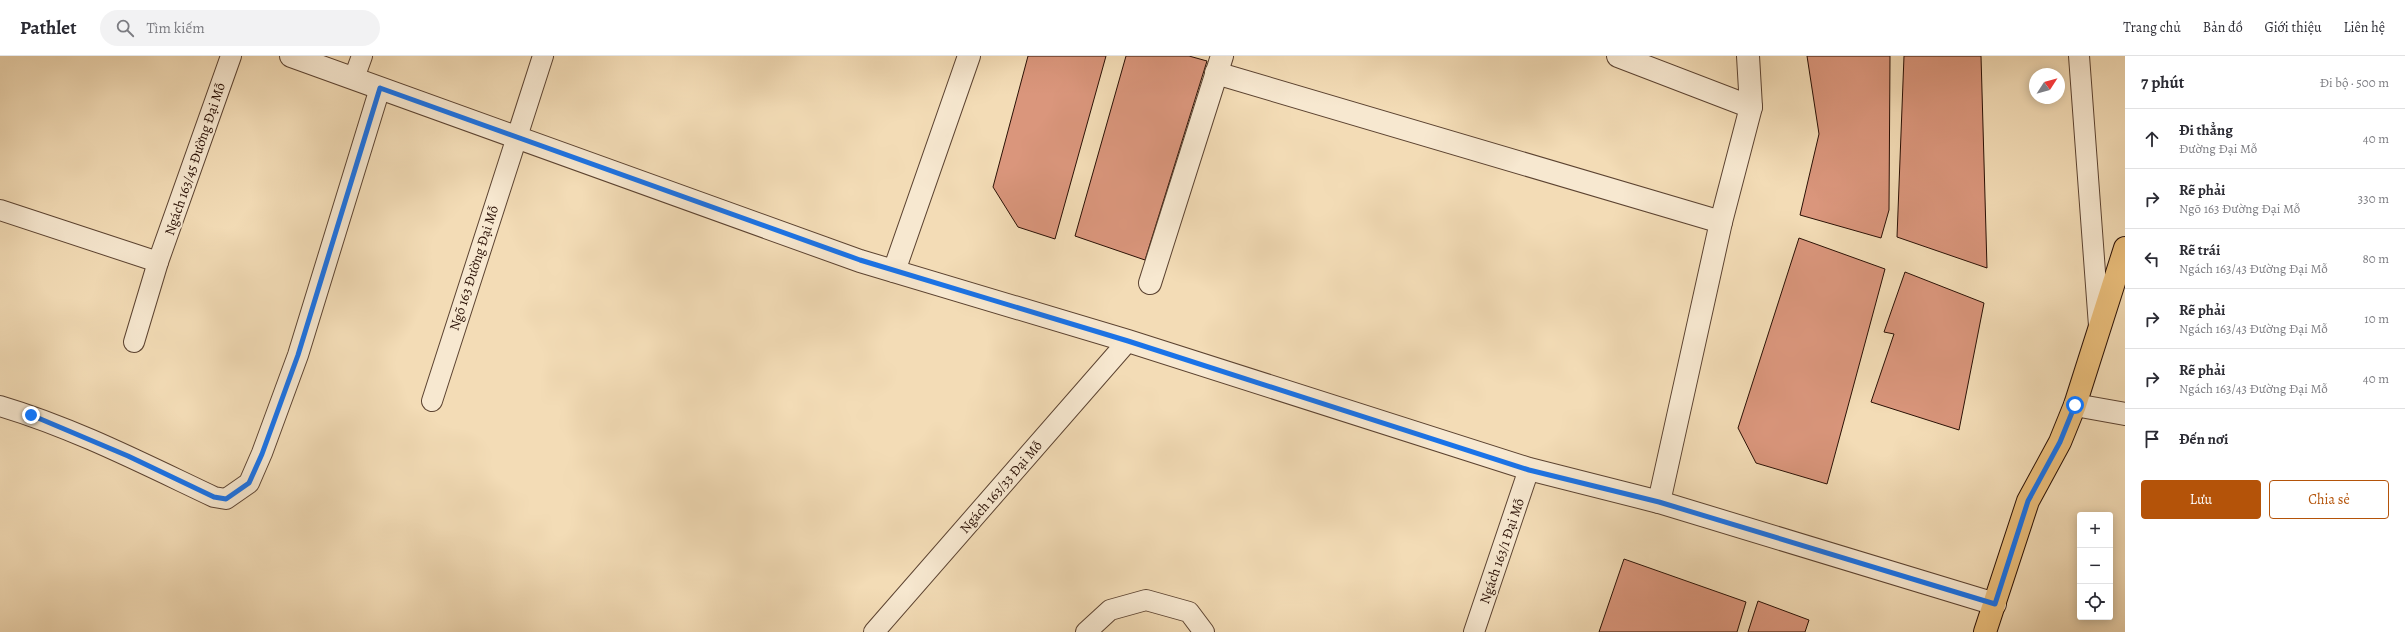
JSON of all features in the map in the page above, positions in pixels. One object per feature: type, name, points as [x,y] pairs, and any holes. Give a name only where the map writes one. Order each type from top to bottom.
[{"type":"main road","points":[[1985,632],[2028,501],[2060,442],[2075,405],[2125,248]]},
{"type":"street","points":[[291,56],[894,271],[1128,341],[1529,470],[1659,502],[1995,604]]},
{"type":"street","points":[[894,271],[969,56]]},
{"type":"street","points":[[1618,56],[1751,107]]},
{"type":"street","points":[[1659,502],[1721,222],[1751,107],[1748,56]]},
{"type":"street","points":[[1150,283],[1219,65],[1721,222]]},
{"type":"street","points":[[2075,405],[2125,414]]},
{"type":"lane","name":"Ngách 163/45 Đường Đại Mỗ","points":[[134,342],[158,262],[231,56]]},
{"type":"lane","points":[[354,78],[362,56]]},
{"type":"lane","name":"Ngõ 163 Đường Đại Mỗ","points":[[432,401],[543,56]]},
{"type":"lane","points":[[2079,56],[2099,328]]},
{"type":"lane","points":[[0,406],[31,415],[121,453],[214,497],[226,499],[249,483],[298,355],[380,88]]},
{"type":"lane","points":[[0,210],[158,262]]},
{"type":"lane","name":"Ngách 163/33 Đại Mỗ","points":[[874,632],[1128,341]]},
{"type":"lane","name":"Ngách 163/1 Đại Mỗ","points":[[1474,632],[1529,470]]},
{"type":"lane","points":[[1086,632],[1110,610],[1146,600],[1189,612],[1204,632]]},
{"type":"building","points":[[1028,56],[1106,56],[1055,239],[1018,227],[993,187]]},
{"type":"building","points":[[1126,56],[1189,56],[1207,61],[1145,260],[1075,236]]},
{"type":"building","points":[[1807,56],[1890,56],[1889,210],[1881,238],[1800,215],[1819,134]]},
{"type":"building","points":[[1904,56],[1981,56],[1987,268],[1897,237]]},
{"type":"building","points":[[1799,238],[1885,269],[1827,484],[1756,463],[1738,428]]},
{"type":"building","points":[[1905,272],[1984,303],[1959,430],[1871,402],[1894,334],[1884,332]]},
{"type":"building","points":[[1624,559],[1746,602],[1737,632],[1599,632]]},
{"type":"building","points":[[1758,601],[1809,620],[1805,632],[1748,632]]},
{"type":"route","points":[[31,415],[128,456],[214,497],[226,499],[249,483],[262,454],[298,355],[380,88],[894,271],[1128,341],[1529,470],[1659,502],[1995,604],[2028,501],[2060,442],[2075,405]]}]
